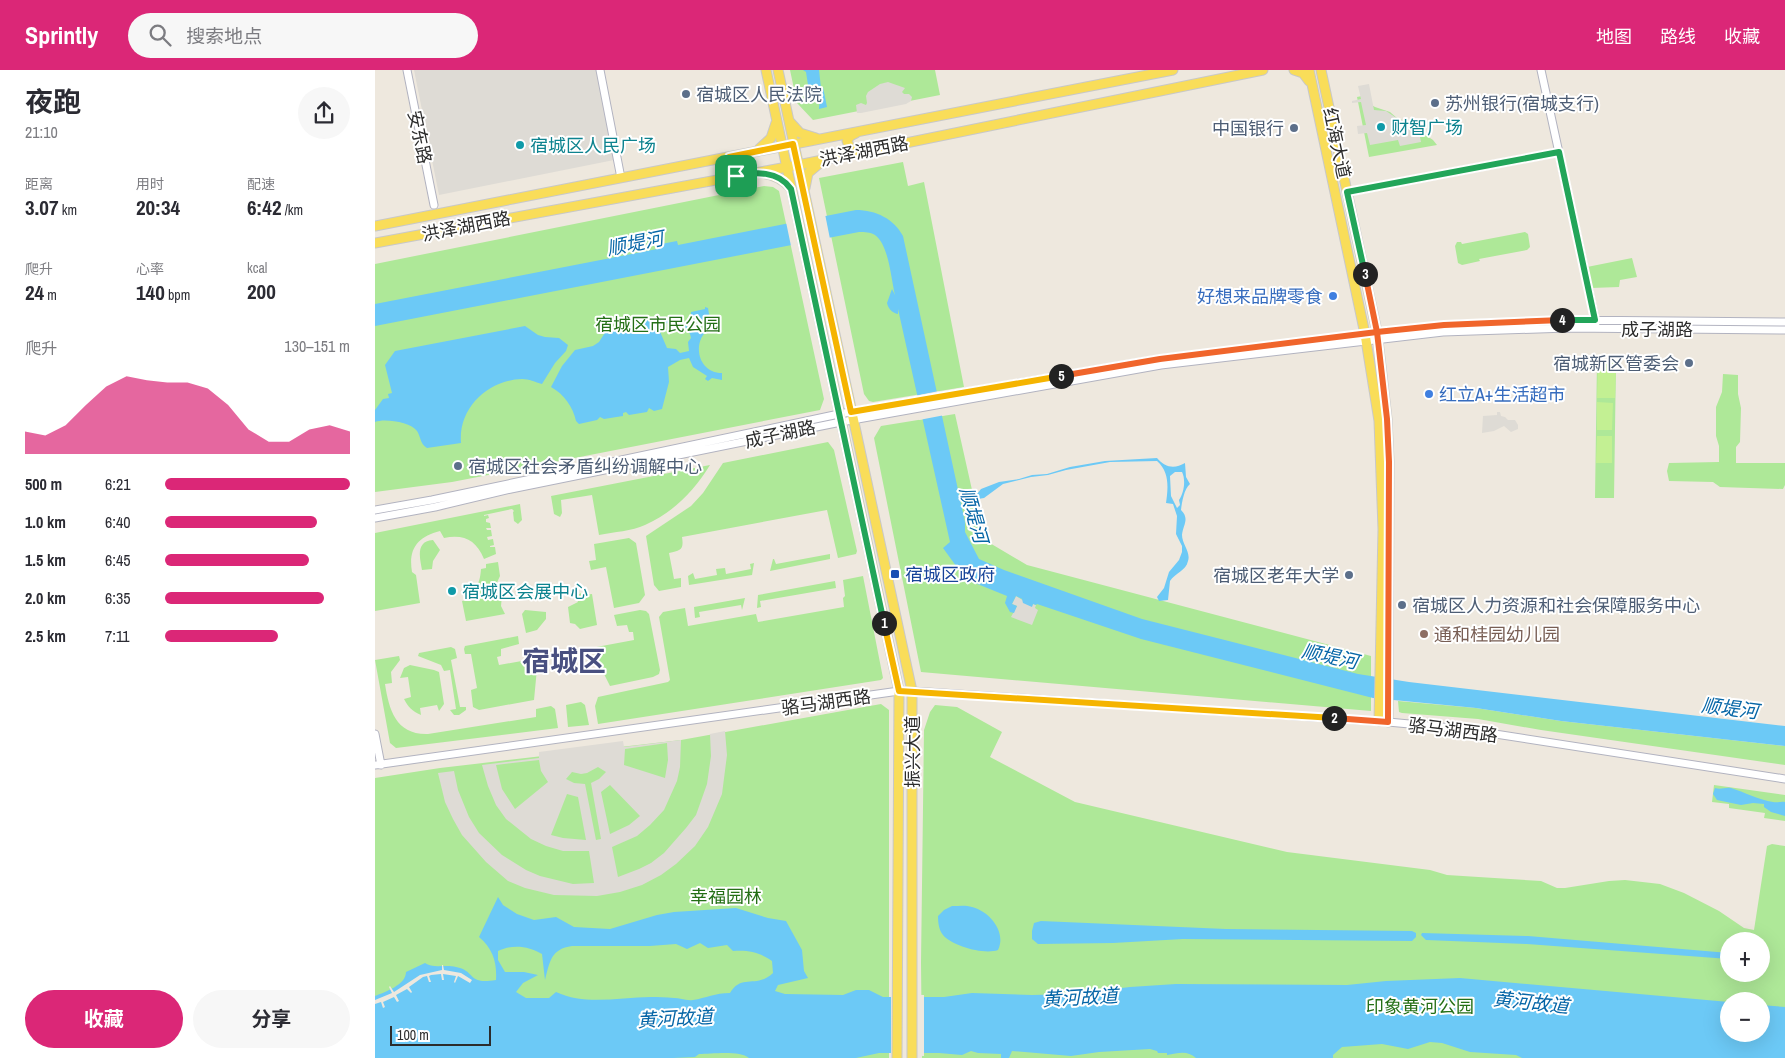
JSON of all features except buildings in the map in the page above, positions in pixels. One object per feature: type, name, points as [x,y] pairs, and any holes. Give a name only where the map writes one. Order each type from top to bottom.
[{"type":"main road","name":"振兴大道","points":[[766,70],[899,691],[897,1058]]},
{"type":"main road","name":"振兴大道","points":[[778,70],[912,691],[912,1058]]},
{"type":"main road","name":"洪泽湖西路","points":[[375,226],[1173,70]]},
{"type":"main road","name":"洪泽湖西路","points":[[375,243],[826,159],[1262,70]]},
{"type":"main road","points":[[1294,70],[1305,75],[1313,88]]},
{"type":"main road","name":"红海大道","points":[[1309,70],[1366,337],[1379,421],[1383,529],[1384,658],[1389,706],[1388,722]]},
{"type":"main road","name":"红海大道","points":[[1321,70],[1377,336],[1387,419],[1389,462],[1384,658]]},
{"type":"main road","points":[[1328,70],[1328,103]]},
{"type":"main road","points":[[772,101],[778,103],[784,99]]},
{"type":"main road","points":[[788,118],[800,133],[821,138]]},
{"type":"main road","points":[[757,151],[769,142],[776,121]]},
{"type":"main road","points":[[858,131],[850,136],[847,141],[854,151],[863,151]]},
{"type":"main road","points":[[729,157],[735,159],[739,164],[739,172],[736,176]]},
{"type":"main road","points":[[794,204],[805,197],[808,174],[816,164],[826,159]]},
{"type":"main road","points":[[756,172],[775,176],[791,189]]},
{"type":"main road","points":[[1379,721],[1384,658]]},
{"type":"street","name":"安东路","points":[[407,70],[434,204]]},
{"type":"street","points":[[600,70],[621,178]]},
{"type":"street","points":[[1541,70],[1597,329]]},
{"type":"street","points":[[1347,192],[1559,152]]},
{"type":"street","name":"成子湖路","points":[[1377,336],[1444,325],[1595,320],[1785,322]]},
{"type":"street","name":"成子湖路","points":[[375,510],[840,418],[899,412],[948,399],[1160,359],[1366,337],[1443,332],[1597,329],[1785,330]]},
{"type":"street","name":"成子湖路","points":[[852,416],[897,404],[948,399]]},
{"type":"street","name":"成子湖路","points":[[375,518],[435,507],[840,418]]},
{"type":"street","name":"骆马湖西路","points":[[378,765],[899,691],[912,691],[1379,721],[1463,729],[1785,778]]},
{"type":"street","points":[[375,734],[378,765]]},
{"type":"green space","points":[[790,70],[935,70],[940,95],[813,120],[797,103]]},
{"type":"green space","points":[[1367,95],[1370,104],[1390,112],[1398,119],[1403,120],[1433,140],[1437,145],[1369,157],[1357,97]]},
{"type":"green space","points":[[903,162],[908,186],[924,182],[964,387],[873,402],[869,401],[864,394],[819,178]]},
{"type":"green space","name":"宿城区市民公园","points":[[764,186],[773,187],[779,191],[824,399],[820,410],[452,482],[375,492],[375,264]]},
{"type":"green space","points":[[1525,232],[1528,234],[1530,247],[1527,250],[1479,259],[1480,261],[1462,265],[1458,263],[1455,246],[1457,242],[1462,244]]},
{"type":"green space","points":[[1632,258],[1637,277],[1620,280],[1619,287],[1591,288],[1587,267]]},
{"type":"green space","points":[[1597,360],[1616,360],[1614,498],[1595,498]]},
{"type":"green space","points":[[1598,361],[1616,361],[1615,398],[1597,398]]},
{"type":"green space","points":[[1723,374],[1738,375],[1738,394],[1741,408],[1740,442],[1736,447],[1736,463],[1785,463],[1785,485],[1783,489],[1720,487],[1713,482],[1669,481],[1667,471],[1669,463],[1719,462],[1719,446],[1716,436],[1716,407],[1722,392]]},
{"type":"green space","points":[[1597,402],[1613,403],[1612,430],[1597,430]]},
{"type":"green space","points":[[955,414],[983,539],[1027,565],[1371,656],[1371,711],[921,672],[874,438],[881,426]]},
{"type":"green space","points":[[1597,436],[1612,436],[1612,463],[1596,463]]},
{"type":"green space","points":[[828,442],[834,450],[857,551],[856,554],[838,558],[827,510],[682,537],[683,545],[681,549],[669,553],[674,579],[681,578],[681,587],[659,591],[654,585],[646,536],[691,506],[703,493],[723,463]]},
{"type":"green space","points":[[710,465],[697,484],[682,500],[665,514],[640,527],[599,535],[592,495],[561,500],[562,513],[560,517],[554,514],[551,496]]},
{"type":"green space","points":[[520,504],[522,520],[518,524],[514,521],[514,511],[512,509],[484,515],[488,515],[489,518],[486,519],[486,522],[490,523],[491,528],[486,528],[491,530],[492,536],[487,537],[488,540],[493,539],[494,545],[490,547],[495,547],[496,554],[484,559],[481,552],[469,540],[458,537],[444,538],[440,531],[420,540],[413,550],[411,564],[412,572],[416,575],[420,603],[375,611],[375,533]]},
{"type":"green space","points":[[629,538],[636,543],[645,595],[639,603],[614,608],[606,567],[591,570],[589,561],[596,560],[594,544]]},
{"type":"green space","points":[[433,540],[440,550],[433,561],[432,569],[422,570],[421,547],[427,541]]},
{"type":"green space","points":[[830,554],[830,559],[770,571],[773,559],[776,564]]},
{"type":"green space","points":[[498,562],[500,576],[494,589],[502,595],[501,606],[505,614],[466,621],[462,601],[467,600],[466,594],[478,584],[481,569],[486,568],[486,564]]},
{"type":"green space","points":[[754,563],[752,575],[689,585],[688,576],[693,573],[695,579],[717,575],[716,569],[725,568],[726,574],[751,569],[750,564]]},
{"type":"green space","points":[[863,576],[883,678],[881,680],[598,724],[595,706],[598,697],[670,680],[659,617],[663,612],[685,608],[688,626],[756,614],[758,622],[844,607],[843,580]]},
{"type":"green space","points":[[835,581],[836,588],[760,601],[761,607],[757,608],[758,595]]},
{"type":"green space","points":[[583,592],[583,595],[592,594],[597,625],[580,629],[575,624],[570,623],[568,607],[578,602],[576,596]]},
{"type":"green space","points":[[745,598],[742,610],[741,605],[699,612],[700,617],[695,618],[694,607]]},
{"type":"green space","points":[[525,610],[546,612],[546,619],[537,630],[526,633],[522,614]]},
{"type":"green space","points":[[640,610],[646,611],[649,614],[660,670],[659,674],[610,686],[591,648],[634,640],[633,632],[629,632],[627,625],[617,626],[614,615]]},
{"type":"green space","points":[[518,636],[519,644],[501,649],[501,656],[497,657],[499,665],[538,658],[534,700],[479,710],[473,707],[471,690],[477,688],[471,654],[465,654],[465,646]]},
{"type":"green space","points":[[451,647],[455,649],[457,658],[451,660],[460,707],[466,707],[466,710],[459,715],[454,715],[450,710],[456,709],[450,670],[444,671],[441,665],[418,656],[419,653]]},
{"type":"green space","points":[[399,656],[400,660],[391,672],[392,683],[385,684],[392,712],[401,725],[408,730],[428,734],[536,717],[536,709],[551,706],[555,709],[558,728],[396,748],[390,743],[375,660]]},
{"type":"green space","points":[[410,665],[439,672],[444,704],[439,711],[437,705],[420,708],[421,715],[407,704],[404,699],[411,697],[408,677],[400,678],[404,668]]},
{"type":"green space","points":[[1398,701],[1476,708],[1561,721],[1785,746],[1785,765],[1541,730],[1478,719],[1402,713],[1399,712]]},
{"type":"green space","points":[[581,702],[585,705],[589,725],[568,727],[566,705]]},
{"type":"green space","name":"幸福园林","points":[[881,704],[889,710],[889,1058],[375,1058],[375,778],[440,768],[681,740]]},
{"type":"green space","name":"印象黄河公园","points":[[935,705],[957,707],[1002,732],[990,757],[1075,802],[1287,852],[1430,870],[1447,875],[1541,881],[1557,888],[1625,880],[1660,884],[1684,893],[1719,911],[1744,928],[1754,930],[1767,846],[1772,844],[1785,846],[1785,1058],[922,1058],[921,963],[924,730],[930,712]]},
{"type":"green space","points":[[1714,785],[1785,795],[1785,821],[1764,818],[1765,813],[1729,808],[1729,804],[1712,802]]},
{"type":"shaded area","name":"宿城区人民广场","points":[[414,70],[596,70],[614,160],[439,195]]},
{"type":"shaded area","points":[[888,82],[905,88],[902,92],[912,97],[911,101],[906,104],[857,113],[856,105],[861,103],[866,105],[868,92],[880,84]]},
{"type":"shaded area","points":[[1369,84],[1374,110],[1386,111],[1403,120],[1419,132],[1421,142],[1400,146],[1398,140],[1370,145],[1367,133],[1358,134],[1357,126],[1366,125],[1361,102],[1352,103],[1352,101],[1361,99],[1358,86]]},
{"type":"shaded area","points":[[1497,412],[1500,412],[1501,416],[1508,420],[1515,420],[1518,429],[1511,432],[1504,426],[1494,431],[1482,433],[1483,416],[1497,415]]},
{"type":"shaded area","points":[[1016,596],[1032,606],[1033,604],[1036,605],[1035,608],[1038,610],[1032,625],[1011,617],[1017,606],[1012,604]]},
{"type":"shaded area","points":[[725,731],[727,755],[722,794],[708,827],[695,846],[676,864],[642,885],[620,892],[597,896],[554,895],[525,888],[508,881],[486,862],[462,835],[445,802],[438,773],[454,771],[458,790],[469,817],[479,833],[502,855],[526,870],[540,876],[573,884],[594,883],[589,851],[563,851],[546,846],[531,839],[506,819],[496,805],[482,765],[539,758],[539,752],[623,741],[624,747],[681,740],[680,767],[677,781],[664,810],[637,836],[612,847],[618,877],[651,863],[664,853],[696,815],[707,784],[711,756],[710,734]],"holes":[[[667,743],[668,760],[665,778],[624,765],[625,749]],[[539,760],[541,771],[548,782],[515,809],[502,789],[496,765]],[[598,767],[606,772],[599,779],[591,783],[601,839],[596,840],[585,784],[574,783],[566,779],[572,772],[587,773]],[[610,785],[640,816],[629,825],[610,834],[601,792]],[[567,794],[578,797],[586,840],[551,835]]]},
{"type":"water","points":[[803,70],[819,70],[821,88],[823,87],[827,107],[819,109],[820,97],[815,94],[813,85],[808,85],[806,72]]},
{"type":"water","points":[[856,210],[871,212],[884,217],[895,225],[903,236],[965,522],[965,532],[979,559],[1004,570],[1142,619],[1358,674],[1409,682],[1785,726],[1785,746],[1561,721],[1476,708],[1373,698],[1141,639],[1037,604],[1033,604],[1032,607],[1023,603],[1022,599],[1016,596],[1012,604],[1017,606],[1014,613],[1010,612],[1005,603],[1007,596],[970,581],[959,570],[943,548],[950,542],[898,309],[898,314],[894,313],[887,303],[892,289],[895,295],[889,263],[880,240],[871,233],[859,232],[375,326],[375,304],[657,249],[656,245],[677,241],[678,245]]},
{"type":"water","points":[[705,307],[708,308],[710,320],[700,322],[701,327],[697,330],[709,329],[700,341],[700,356],[707,368],[714,372],[722,373],[722,380],[712,378],[708,381],[705,379],[707,376],[693,367],[689,358],[680,360],[668,367],[669,382],[662,409],[654,411],[649,408],[647,412],[629,415],[626,412],[623,413],[623,416],[604,419],[600,417],[597,420],[579,424],[567,401],[551,387],[562,366],[575,350],[593,346],[599,342],[608,328],[616,329],[638,319],[651,318],[655,321],[676,319],[694,332],[698,325],[696,319],[691,316],[691,312],[705,309]],"holes":[[[676,323],[685,327],[689,332],[691,338],[688,342],[689,351],[680,353],[676,349],[667,348],[658,327],[662,324]]]},
{"type":"water","points":[[525,326],[538,335],[559,338],[568,345],[566,351],[555,363],[542,384],[522,379],[498,384],[487,390],[478,398],[464,418],[461,430],[461,443],[427,448],[417,431],[409,425],[391,421],[375,422],[375,410],[383,399],[389,398],[388,394],[392,393],[385,365],[395,351]]},
{"type":"water","points":[[1157,458],[1167,466],[1178,466],[1185,463],[1186,477],[1190,484],[1185,492],[1181,510],[1186,519],[1182,538],[1189,558],[1185,567],[1170,581],[1168,600],[1159,601],[1157,597],[1164,588],[1169,572],[1179,560],[1182,546],[1176,534],[1177,516],[1173,504],[1166,503],[1166,475],[1157,461],[1110,462],[1031,477],[1003,484],[984,498],[978,499],[977,494],[981,489],[999,482],[1105,461]],"holes":[[[1175,472],[1182,472],[1184,486],[1179,500],[1180,505],[1177,508],[1171,496],[1170,476]]]},
{"type":"water","points":[[1715,788],[1731,788],[1768,801],[1785,802],[1785,816],[1771,812],[1764,807],[1764,804],[1741,805],[1717,800],[1713,794]]},
{"type":"water","name":"黄河故道","points":[[498,897],[503,905],[517,914],[534,920],[556,917],[574,927],[610,929],[674,912],[736,908],[768,918],[786,921],[802,950],[804,971],[808,978],[778,985],[775,991],[785,994],[843,995],[856,990],[869,990],[883,997],[944,997],[972,993],[1032,995],[1072,994],[1176,984],[1347,985],[1386,981],[1460,978],[1720,1001],[1720,1042],[1770,1042],[1770,1006],[1785,1007],[1785,1058],[1522,1058],[1516,1055],[1470,1052],[1442,1043],[1430,1042],[1408,1049],[1382,1044],[1342,1047],[1333,1055],[1333,1058],[1196,1058],[1186,1053],[1167,1055],[1167,1053],[1158,1053],[1150,1049],[1099,1052],[1071,1056],[1012,1051],[1009,1058],[1001,1058],[1001,1054],[971,1051],[962,1055],[879,1053],[856,1058],[749,1058],[739,1054],[725,1053],[673,1058],[375,1058],[375,996],[399,984],[403,981],[406,972],[425,963],[432,966],[452,966],[463,969],[480,981],[496,980],[496,967],[488,946],[479,937]],"holes":[[[700,943],[708,948],[727,945],[733,951],[749,951],[772,961],[773,973],[761,980],[739,984],[730,993],[693,1000],[668,997],[591,1000],[579,999],[556,992],[549,998],[526,998],[516,992],[523,983],[538,975],[524,972],[505,972],[498,960],[498,951],[509,947],[520,947],[537,951],[542,954],[545,980],[550,962],[556,953],[572,946],[676,944],[687,949]]]},
{"type":"water","points":[[952,906],[972,907],[985,913],[995,923],[998,930],[1000,943],[998,950],[977,950],[961,946],[947,939],[939,926],[938,916]]},
{"type":"water","points":[[1041,921],[1226,929],[1412,931],[1416,933],[1416,937],[1412,941],[1183,939],[1113,943],[1038,944],[1032,939],[1032,931],[1034,923]]},
{"type":"water","points":[[1422,933],[1528,936],[1720,952],[1720,958],[1527,944],[1426,940],[1421,935]]},
{"type":"pier","points":[[825,214],[830,239],[791,246],[786,222]]},
{"type":"pier","points":[[939,391],[945,415],[919,420],[914,396]]},
{"type":"pier","points":[[442,965],[444,970],[461,973],[472,980],[470,983],[458,976],[455,983],[456,976],[443,974],[444,980],[442,980],[441,974],[431,975],[429,976],[431,982],[429,982],[427,976],[423,977],[409,987],[411,993],[407,989],[396,995],[399,1001],[397,1002],[394,997],[383,1002],[385,1007],[383,1008],[381,1002],[375,1004],[375,1000],[392,993],[390,986],[394,992],[420,975],[442,970]]},
{"type":"pier","points":[[891,994],[924,995],[924,1056],[891,1055]]},
{"type":"place","name":"宿城区人民法院","points":[[686,94]]},
{"type":"place","name":"苏州银行(宿城支行)","points":[[1435,103]]},
{"type":"place","name":"财智广场","points":[[1381,127]]},
{"type":"place","name":"中国银行","points":[[1294,128]]},
{"type":"place","name":"宿城区人民广场","points":[[520,145]]},
{"type":"place","name":"好想来品牌零食","points":[[1333,296]]},
{"type":"place","name":"宿城新区管委会","points":[[1689,363]]},
{"type":"place","name":"红立A+生活超市","points":[[1429,394]]},
{"type":"place","name":"宿城区社会矛盾纠纷调解中心","points":[[458,466]]},
{"type":"place","name":"宿城区政府","points":[[895,574]]},
{"type":"place","name":"宿城区老年大学","points":[[1349,575]]},
{"type":"place","name":"宿城区会展中心","points":[[452,591]]},
{"type":"place","name":"宿城区人力资源和社会保障服务中心","points":[[1402,605]]},
{"type":"place","name":"通和桂园幼儿园","points":[[1424,634]]},
{"type":"district","name":"宿城区","points":[[564,661]]},
{"type":"route","points":[[736,176],[739,172],[739,164],[735,159],[729,157],[793,144],[851,412],[1160,359],[1377,332],[1444,325],[1595,320],[1559,152],[1347,192],[1377,332],[1387,419],[1389,462],[1388,722],[899,691],[791,189],[783,181],[769,174],[756,172],[736,176]]},
{"type":"water label","name":"顺堤河","points":[[635,243]]},
{"type":"water label","name":"顺堤河","points":[[974,515]]},
{"type":"water label","name":"顺堤河","points":[[1330,656]]},
{"type":"water label","name":"顺堤河","points":[[1730,708]]}]
